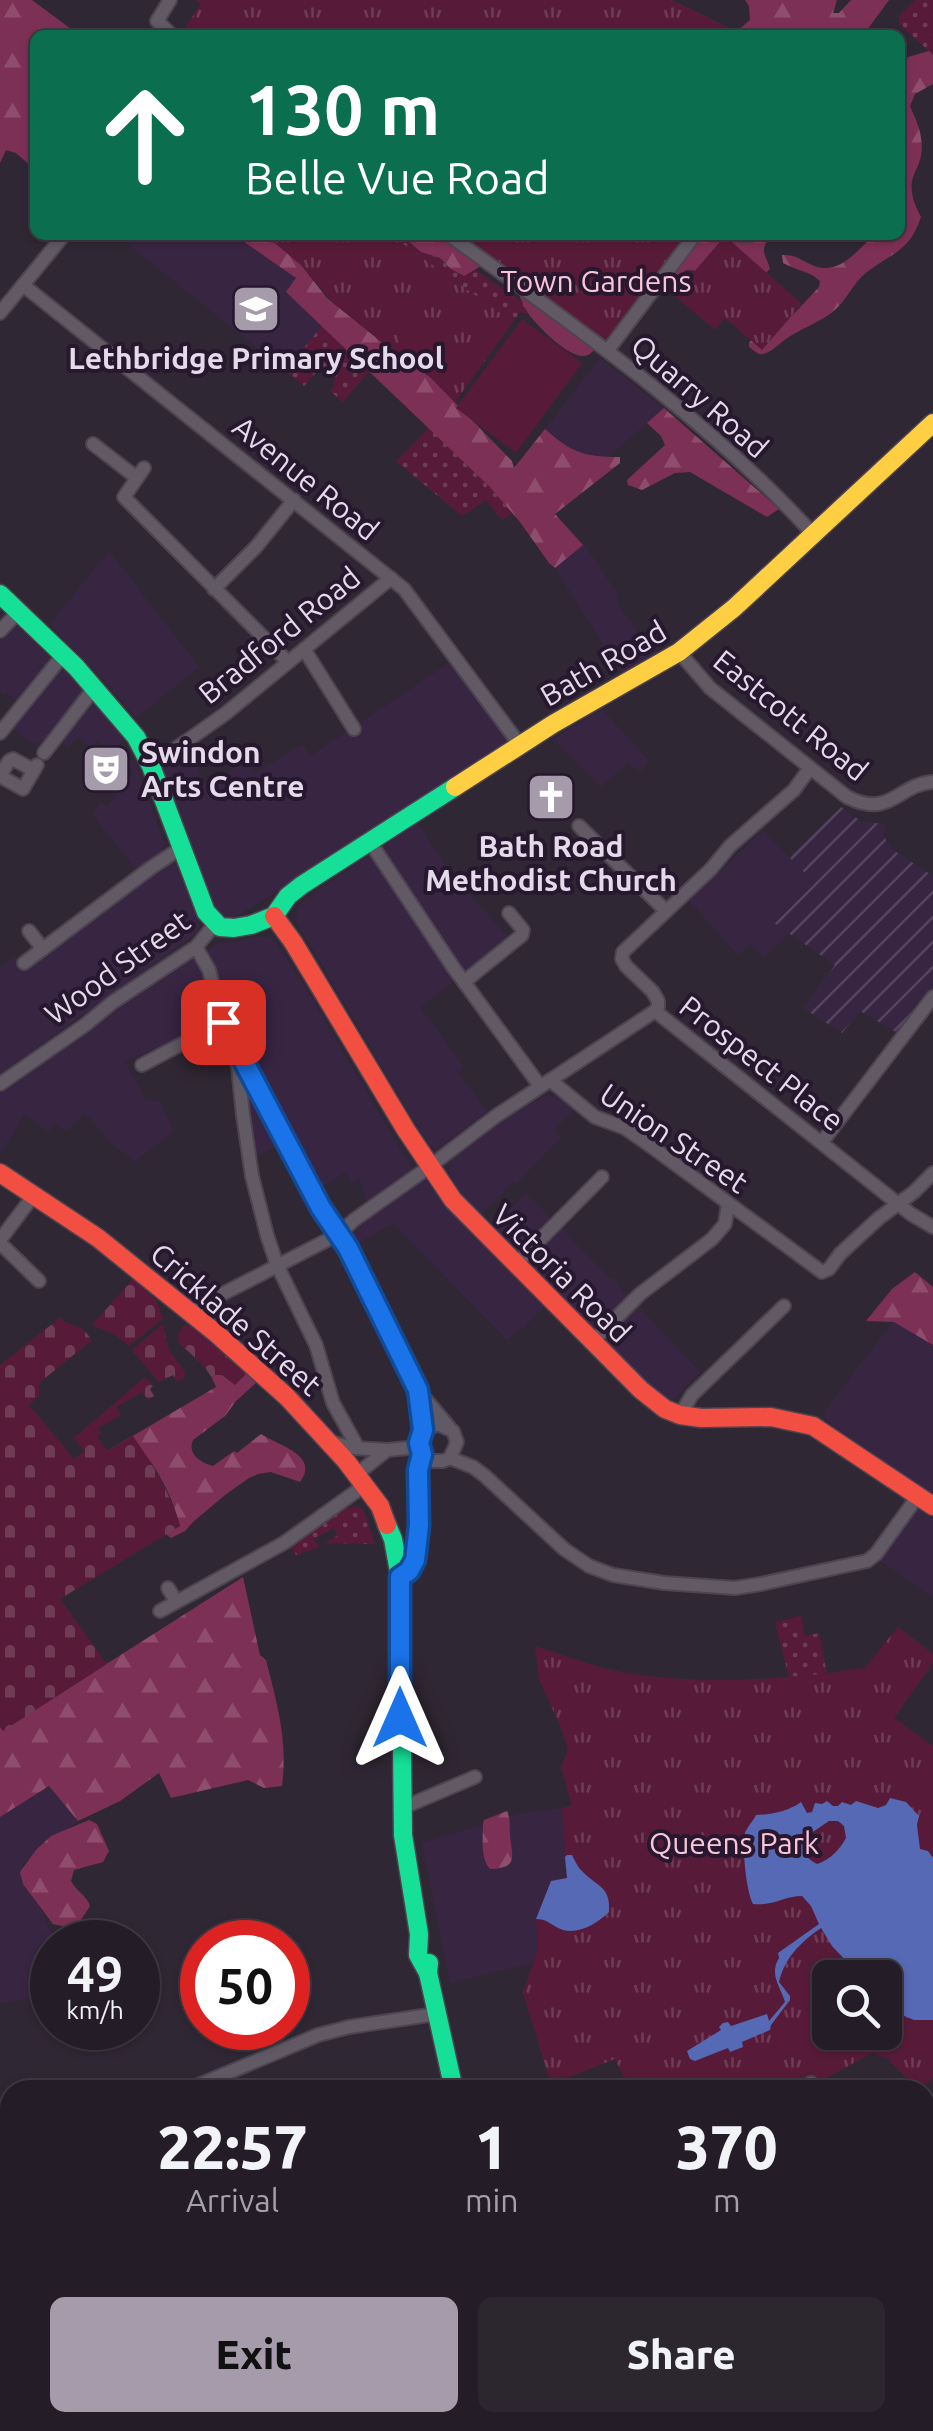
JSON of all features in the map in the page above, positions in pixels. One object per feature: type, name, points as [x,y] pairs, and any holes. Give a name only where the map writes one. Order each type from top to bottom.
[{"type":"main road","name":"Bath Road","points":[[274,916],[295,890],[564,717],[679,652],[734,608],[933,423]]},
{"type":"main road","points":[[0,594],[64,654],[132,730],[151,766],[206,912],[215,924],[234,928],[274,916]]},
{"type":"main road","name":"Victoria Road","points":[[274,916],[429,1167],[455,1202],[592,1342],[659,1405],[680,1415]]},
{"type":"main road","name":"Cricklade Street","points":[[0,1173],[98,1238],[209,1327],[330,1442],[383,1512],[395,1545],[400,1577],[404,1852],[419,1934],[428,1946],[428,1973],[452,2080]]},
{"type":"main road","points":[[680,1415],[771,1418],[814,1426],[926,1501]]},
{"type":"street","points":[[167,30],[158,22],[170,0]]},
{"type":"street","points":[[0,313],[60,240]]},
{"type":"street","name":"Quarry Road","points":[[456,240],[608,350],[735,457],[813,534]]},
{"type":"street","points":[[608,350],[691,240]]},
{"type":"street","name":"Avenue Road","points":[[24,285],[411,596],[520,745]]},
{"type":"street","points":[[93,444],[140,473],[123,496],[288,662]]},
{"type":"street","points":[[214,589],[256,547],[294,500]]},
{"type":"street","name":"Bradford Road","points":[[151,766],[225,714],[390,578]]},
{"type":"street","points":[[0,631],[19,611]]},
{"type":"street","points":[[304,649],[354,729]]},
{"type":"street","name":"Eastcott Road","points":[[679,652],[710,688],[847,797],[867,804],[889,802],[931,777]]},
{"type":"street","points":[[0,734],[64,654]]},
{"type":"street","points":[[38,763],[95,687]]},
{"type":"street","points":[[655,1011],[657,998],[626,966],[624,950],[711,869],[730,846],[794,790],[810,768]]},
{"type":"street","points":[[579,826],[666,912]]},
{"type":"street","points":[[370,842],[464,982],[545,1083]]},
{"type":"street","points":[[24,963],[181,848]]},
{"type":"street","points":[[464,982],[522,935],[524,930],[509,913]]},
{"type":"street","name":"Wood Street","points":[[0,1084],[196,948],[215,924]]},
{"type":"street","points":[[29,930],[43,949]]},
{"type":"street","points":[[196,948],[208,970],[223,1022],[237,1052],[321,1208],[348,1248],[418,1390],[453,1431],[457,1442],[450,1458]]},
{"type":"street","points":[[822,1142],[933,997]]},
{"type":"street","name":"Prospect Place","points":[[199,1306],[339,1234],[496,1116],[655,1011],[916,1218],[933,1227]]},
{"type":"street","points":[[142,1065],[223,1022]]},
{"type":"street","points":[[237,1052],[252,1176],[267,1235],[316,1345],[333,1403],[358,1448]]},
{"type":"street","name":"Union Street","points":[[545,1083],[596,1117],[624,1128],[820,1272],[829,1269],[860,1235],[898,1203]]},
{"type":"street","points":[[898,1203],[933,1173]]},
{"type":"street","points":[[515,1264],[602,1177]]},
{"type":"street","points":[[34,1195],[0,1242],[39,1281]]},
{"type":"street","points":[[592,1342],[640,1294],[720,1230],[728,1218],[728,1204]]},
{"type":"street","points":[[680,1415],[692,1395],[784,1306]]},
{"type":"street","points":[[400,1577],[409,1571],[416,1553],[419,1525],[419,1439],[423,1430],[418,1390]]},
{"type":"street","points":[[423,1430],[438,1424],[448,1427]]},
{"type":"street","points":[[330,1442],[358,1448],[421,1451],[437,1462],[450,1458],[485,1476],[582,1562],[613,1575],[664,1583],[719,1588],[852,1566],[872,1558],[926,1501]]},
{"type":"street","points":[[160,1610],[284,1543],[361,1480],[388,1450]]},
{"type":"street","points":[[168,1588],[176,1602]]},
{"type":"street","points":[[402,1808],[475,1777]]},
{"type":"street","points":[[210,2080],[327,2032],[436,2014]]},
{"type":"shaded area","name":"Lethbridge Primary School","points":[[123,240],[241,240],[296,278],[286,292],[322,326],[285,371]]},
{"type":"shaded area","points":[[600,358],[664,408],[549,509],[514,469]]},
{"type":"shaded area","points":[[584,544],[616,592],[619,605],[657,654],[623,674],[555,568]]},
{"type":"shaded area","points":[[109,551],[199,667],[136,718],[50,624]]},
{"type":"shaded area","points":[[13,622],[53,661],[18,703],[0,691],[0,637]]},
{"type":"shaded area","points":[[452,661],[509,742],[238,916],[225,919],[213,910],[160,770],[188,748],[206,785],[246,761],[255,773],[302,744],[310,756]]},
{"type":"shaded area","points":[[60,667],[83,691],[42,745],[35,744],[9,727]]},
{"type":"shaded area","points":[[91,701],[125,739],[104,756],[98,753],[102,747],[97,740],[91,747],[78,737],[69,747],[59,740]]},
{"type":"shaded area","points":[[602,709],[649,761],[640,772],[627,763],[601,787],[554,739]]},
{"type":"shaded area","points":[[134,758],[165,845],[136,869],[92,814],[101,802],[108,806],[133,776],[129,762]]},
{"type":"shaded area","points":[[841,807],[862,822],[886,824],[886,841],[893,850],[933,876],[933,988],[901,1035],[860,1011],[842,1033],[803,1008],[835,965],[774,923],[815,883],[789,857]]},
{"type":"shaded area","points":[[418,823],[450,873],[509,938],[420,1007],[464,1067],[458,1072],[487,1112],[437,1149],[430,1146],[296,921],[304,900]]},
{"type":"shaded area","points":[[763,830],[815,883],[774,922],[788,933],[763,958],[750,944],[738,955],[689,901]]},
{"type":"shaded area","points":[[175,859],[199,923],[197,933],[0,1074],[0,968],[14,956],[24,963]]},
{"type":"shaded area","points":[[256,937],[274,940],[414,1172],[370,1204],[359,1178],[351,1183],[345,1173],[318,1189],[230,1029],[203,953],[220,943]]},
{"type":"shaded area","points":[[193,954],[219,1020],[125,1062],[146,1100],[158,1099],[173,1132],[135,1161],[112,1144],[85,1113],[67,1131],[54,1123],[48,1132],[25,1114],[0,1153],[0,1091],[102,1014]]},
{"type":"shaded area","points":[[250,1080],[283,1142],[255,1158],[242,1082]]},
{"type":"shaded area","points":[[548,1094],[575,1109],[554,1131],[561,1138],[478,1218],[449,1173],[451,1160],[506,1118]]},
{"type":"shaded area","points":[[423,1177],[444,1204],[545,1305],[507,1340],[393,1223],[354,1246],[352,1233],[357,1224]]},
{"type":"shaded area","points":[[526,1193],[552,1219],[516,1256],[489,1231]]},
{"type":"shaded area","points":[[560,1227],[613,1277],[627,1296],[593,1330],[524,1264]]},
{"type":"shaded area","points":[[909,1301],[933,1318],[933,1496],[826,1420],[824,1412]]},
{"type":"shaded area","points":[[638,1306],[700,1372],[669,1403],[602,1342]]},
{"type":"shaded area","points":[[915,1506],[933,1519],[933,1597],[877,1559]]},
{"type":"shaded area","points":[[49,1786],[78,1821],[22,1864],[46,1920],[30,1920],[30,1998],[0,2004],[0,1817]]},
{"type":"shaded area","points":[[562,1808],[567,1878],[536,1919],[538,1948],[533,1963],[450,1983],[422,1843],[521,1813]]},
{"type":"green space","points":[[0,0],[32,0],[72,30],[30,30],[30,165],[6,150],[0,163]]},
{"type":"green space","points":[[196,0],[671,0],[733,30],[183,30],[201,4]]},
{"type":"green space","points":[[308,0],[671,0],[732,30],[277,30]]},
{"type":"green space","points":[[745,0],[837,0],[833,13],[839,13],[851,0],[889,0],[867,30],[738,30],[750,20]]},
{"type":"green space","points":[[915,0],[933,0],[933,55],[900,25],[899,16]]},
{"type":"green space","points":[[929,51],[933,55],[933,84],[915,94],[910,106],[922,150],[912,182],[914,202],[921,217],[916,229],[899,250],[862,276],[831,313],[768,352],[757,353],[749,343],[757,333],[792,316],[819,287],[816,278],[783,263],[782,255],[830,268],[868,240],[905,240],[908,57]]},
{"type":"green space","points":[[241,240],[272,240],[277,244],[301,265],[327,298],[430,377],[512,461],[514,468],[545,429],[579,452],[620,457],[620,463],[555,514],[583,545],[555,568],[549,563],[489,486],[286,292],[296,278]]},
{"type":"green space","points":[[271,240],[397,240],[513,322],[455,402],[430,377],[333,303],[301,265]]},
{"type":"green space","points":[[397,240],[407,240],[463,276],[474,269],[523,303],[528,314],[520,312],[513,322]]},
{"type":"green space","points":[[407,240],[489,240],[481,266],[464,276],[440,258],[421,252]]},
{"type":"green space","name":"Town Gardens","points":[[465,240],[685,240],[604,342]]},
{"type":"green space","name":"Town Gardens","points":[[561,240],[768,240],[764,248],[770,269],[762,276],[686,270],[644,304],[623,311],[588,355],[563,348],[537,324],[517,287]]},
{"type":"green space","points":[[722,240],[730,240],[802,304],[762,350],[725,318],[715,330],[674,295]]},
{"type":"green space","points":[[415,313],[453,340],[436,366],[397,339]]},
{"type":"green space","points":[[522,319],[582,363],[516,453],[456,408]]},
{"type":"green space","points":[[322,326],[369,371],[343,402],[330,391],[336,378],[322,366],[304,386],[285,371]]},
{"type":"green space","points":[[664,408],[779,509],[767,517],[690,472],[675,473],[642,490],[628,485],[627,480],[665,445],[647,423]]},
{"type":"green space","points":[[429,428],[512,513],[502,520],[486,500],[462,516],[396,461]]},
{"type":"green space","points":[[915,1272],[933,1287],[933,1345],[894,1322],[866,1321],[892,1289]]},
{"type":"green space","points":[[133,1279],[156,1300],[163,1319],[129,1346],[92,1325]]},
{"type":"green space","points":[[61,1317],[83,1329],[92,1340],[39,1383],[39,1396],[29,1405],[74,1459],[85,1451],[74,1438],[145,1377],[153,1386],[150,1389],[154,1396],[148,1400],[142,1392],[116,1407],[121,1415],[98,1428],[101,1433],[97,1436],[107,1451],[133,1436],[160,1479],[180,1526],[60,1599],[107,1664],[3,1731],[0,1365]]},
{"type":"green space","points":[[163,1324],[168,1349],[185,1372],[177,1382],[173,1375],[159,1382],[132,1350]]},
{"type":"green space","points":[[185,1325],[247,1373],[235,1385],[222,1375],[212,1378],[178,1342],[178,1334]]},
{"type":"green space","points":[[247,1373],[256,1383],[225,1416],[193,1440],[194,1454],[213,1466],[261,1434],[301,1458],[305,1473],[300,1482],[271,1472],[258,1474],[171,1538],[166,1534],[180,1526],[177,1516],[165,1486],[142,1450],[123,1469],[86,1488],[74,1499],[88,1516],[123,1504],[135,1515],[134,1524],[71,1569],[49,1591],[39,1584],[48,1563],[45,1546],[58,1532],[51,1521],[0,1478],[0,1416],[29,1415],[16,1447],[50,1472],[96,1447],[103,1446],[107,1451],[216,1387],[212,1378],[215,1375],[235,1384]]},
{"type":"green space","points":[[345,1505],[363,1509],[375,1544],[325,1543],[338,1535],[334,1528],[314,1539],[319,1547],[296,1555],[290,1546]]},
{"type":"green space","points":[[243,1577],[280,1722],[284,1753],[282,1786],[264,1788],[248,1780],[171,1798],[159,1773],[120,1801],[78,1821],[49,1786],[0,1817],[0,1690],[108,1663]]},
{"type":"green space","points":[[801,1616],[805,1636],[819,1633],[827,1674],[789,1677],[775,1622]]},
{"type":"green space","name":"Queens Park","points":[[898,1627],[933,1654],[933,1663],[894,1718],[933,1746],[933,2077],[908,2080],[888,2059],[872,2053],[821,2080],[625,2080],[615,2059],[561,2080],[550,2080],[523,1993],[538,1948],[536,1919],[551,1881],[567,1878],[562,1808],[572,1806],[561,1767],[568,1750],[539,1679],[535,1646],[640,1675],[752,1679],[865,1668]]},
{"type":"green space","points":[[507,1811],[512,1860],[506,1866],[490,1869],[483,1854],[484,1820]]},
{"type":"green space","points":[[89,1820],[97,1824],[109,1851],[103,1862],[74,1870],[71,1881],[90,1906],[81,1920],[50,1920],[23,1884],[20,1872],[51,1836]]},
{"type":"water","points":[[890,1798],[906,1802],[919,1816],[920,1849],[933,1858],[933,2020],[914,2020],[902,2015],[902,1960],[845,1960],[821,1928],[785,1965],[779,1982],[790,2000],[770,2030],[730,2052],[728,2048],[695,2061],[690,2059],[687,2051],[721,2030],[723,2023],[731,2026],[767,2014],[769,2021],[785,2002],[775,1975],[778,1953],[819,1924],[802,1896],[753,1904],[748,1890],[744,1837],[756,1815],[779,1812],[801,1802],[807,1813],[812,1812],[815,1803],[827,1801],[833,1806],[856,1801],[878,1808]],"holes":[[[829,1821],[844,1826],[846,1838],[834,1854],[817,1864],[810,1859],[804,1838]]]},
{"type":"water","points":[[567,1855],[572,1855],[581,1870],[605,1891],[609,1903],[609,1912],[598,1921],[571,1931],[536,1919],[551,1881],[567,1878]]},
{"type":"traffic: fast","points":[[0,594],[76,667],[136,737],[151,766],[206,912],[220,927],[251,925],[274,916],[288,896],[302,885],[455,787]]},
{"type":"traffic: fast","points":[[387,1525],[400,1577],[403,1835],[419,1934],[418,1955],[428,1973]]},
{"type":"traffic: fast","points":[[429,1963],[452,2080]]},
{"type":"traffic: slow","points":[[455,787],[553,724],[679,652],[734,608],[933,423]]},
{"type":"traffic: jam","points":[[274,916],[453,1200],[641,1390],[665,1409],[680,1415],[771,1417],[813,1426],[933,1506]]},
{"type":"traffic: jam","points":[[0,1173],[98,1238],[217,1334],[287,1397],[346,1461],[380,1506],[387,1525]]},
{"type":"place","name":"Lethbridge Primary School","points":[[256,309]]},
{"type":"place","name":"Swindon Arts Centre","points":[[106,769]]},
{"type":"place","name":"Bath Road Methodist Church","points":[[551,797]]},
{"type":"route","points":[[223,1022],[321,1208],[348,1248],[418,1390],[423,1430],[419,1443],[419,1525],[415,1560],[400,1577],[400,1718]]}]
